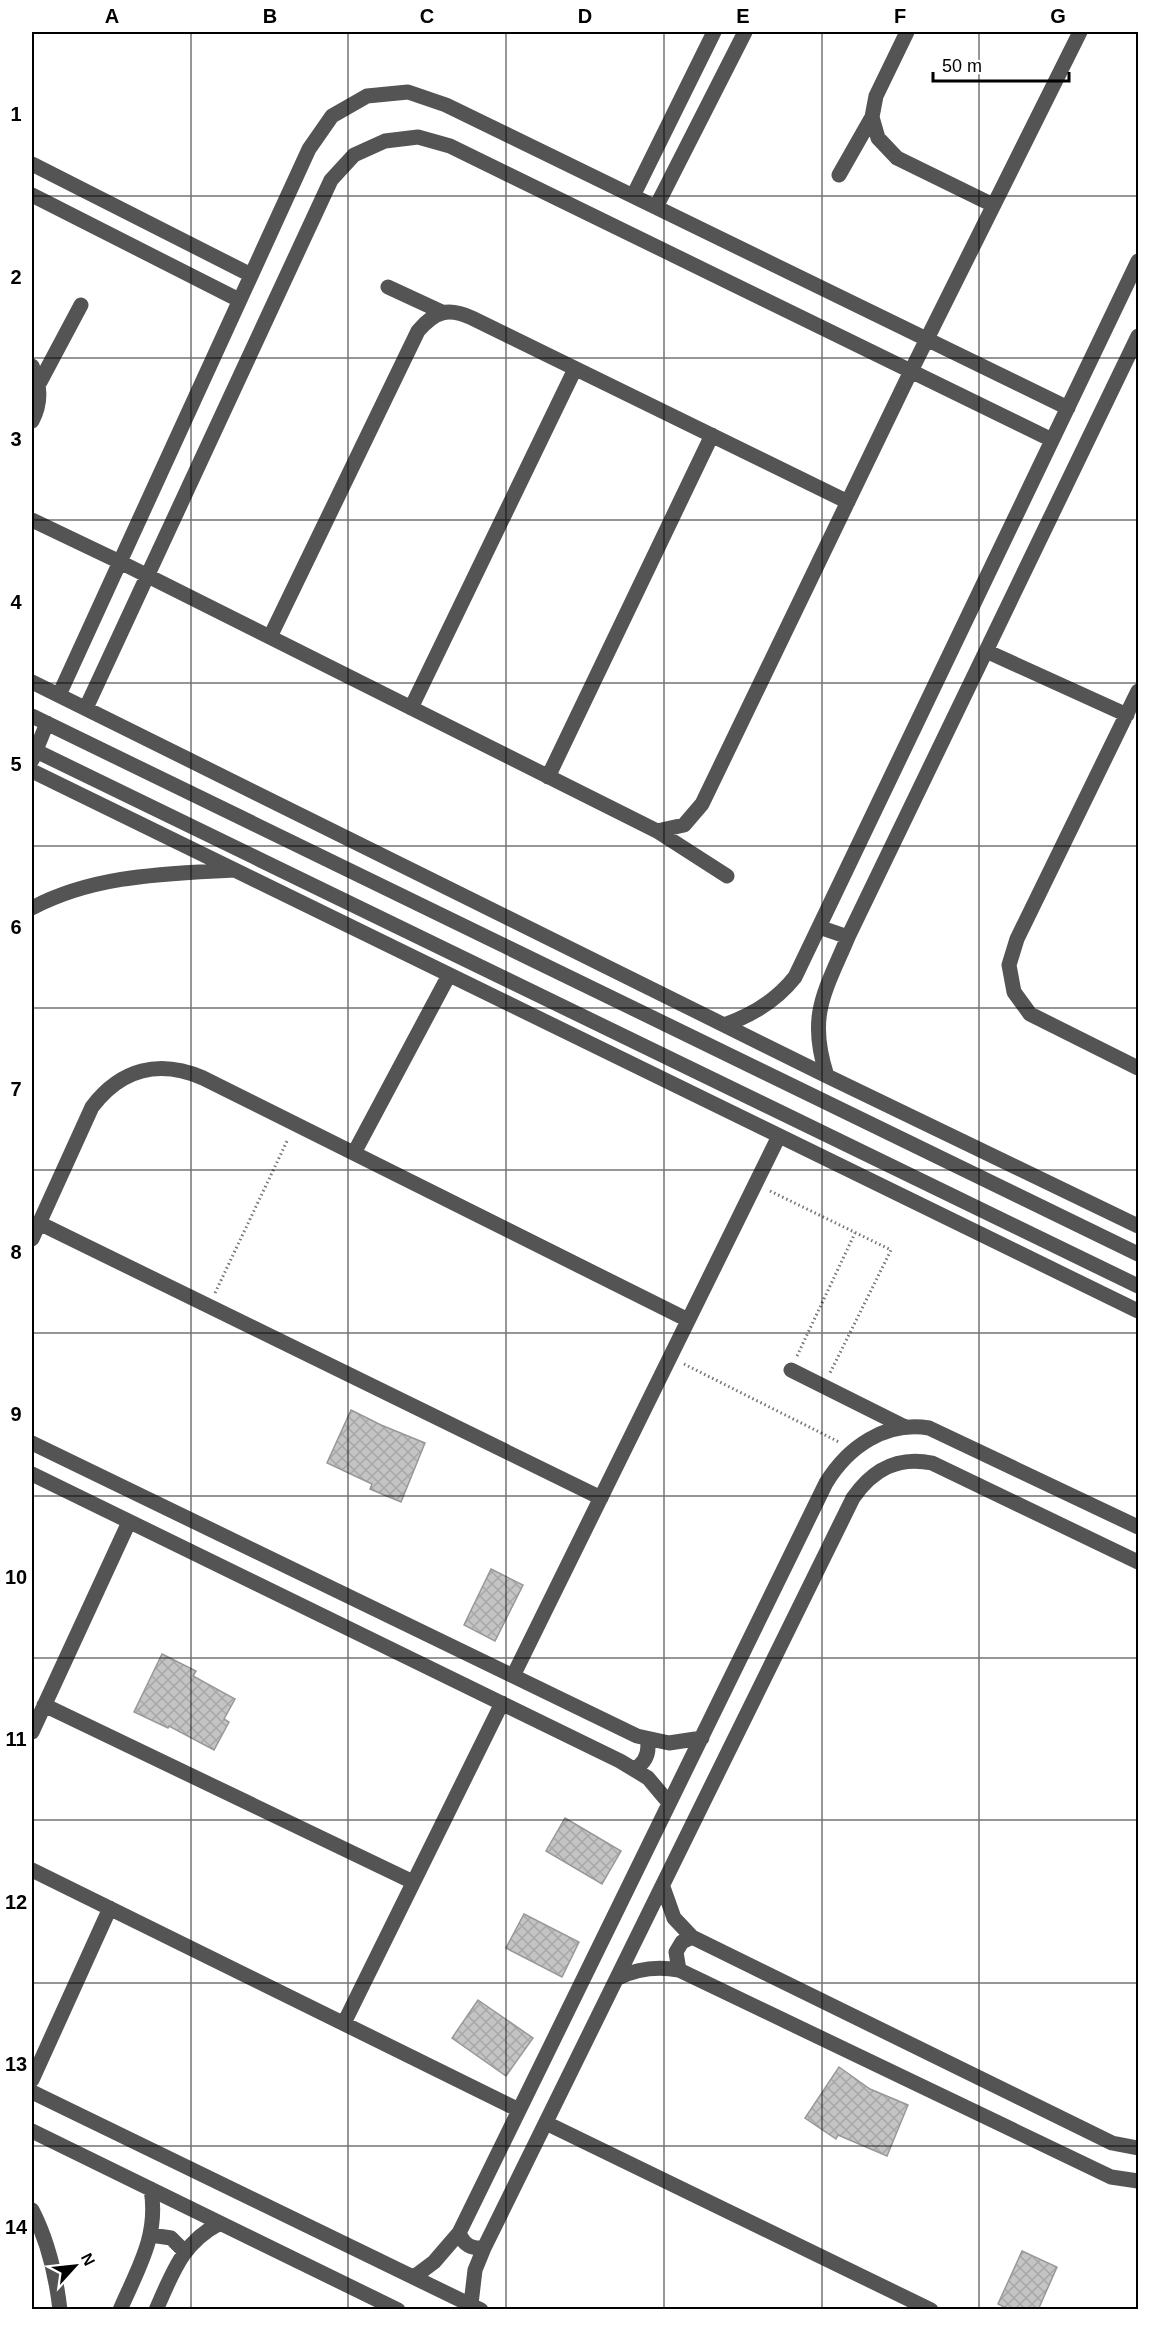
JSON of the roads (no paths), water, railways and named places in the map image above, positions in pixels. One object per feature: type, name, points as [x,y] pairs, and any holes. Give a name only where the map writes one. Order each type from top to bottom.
[{"type":"street","points":[[633,196],[714,32]]},
{"type":"street","points":[[656,207],[745,32]]},
{"type":"street","points":[[839,176],[872,117],[876,96],[907,32]]},
{"type":"street","points":[[657,831],[684,825],[702,804],[911,371],[1080,32]]},
{"type":"street","points":[[59,695],[309,150],[332,116],[367,96],[408,92],[446,105],[1068,408]]},
{"type":"street","points":[[872,117],[878,138],[897,158],[993,205]]},
{"type":"street","points":[[86,708],[332,180],[354,156],[384,141],[418,137],[450,146],[1052,440]]},
{"type":"street","points":[[32,164],[251,274]]},
{"type":"street","points":[[32,195],[239,300]]},
{"type":"street","points":[[724,1025],[757,1011],[784,991],[795,977],[1138,261]]},
{"type":"street","points":[[388,287],[442,312],[458,312],[848,502]]},
{"type":"street","points":[[32,421],[37,410],[40,382],[81,305]]},
{"type":"street","points":[[270,638],[418,331],[428,319],[442,312]]},
{"type":"street","points":[[828,1076],[819,1048],[819,1005],[848,937],[1138,336]]},
{"type":"street","points":[[32,366],[40,382]]},
{"type":"street","points":[[411,708],[575,369]]},
{"type":"street","points":[[548,777],[712,435]]},
{"type":"street","points":[[32,520],[657,831],[727,876]]},
{"type":"street","points":[[986,651],[1127,715]]},
{"type":"street","points":[[32,682],[724,1025],[1138,1226]]},
{"type":"street","points":[[1138,691],[1017,939],[1009,965],[1014,992],[1030,1014],[1138,1068]]},
{"type":"street","points":[[32,716],[1138,1254]]},
{"type":"street","points":[[47,723],[33,753],[1138,1286]]},
{"type":"street","points":[[32,771],[1138,1311]]},
{"type":"street","points":[[32,908],[78,889],[124,878],[234,870]]},
{"type":"street","points":[[819,927],[848,937]]},
{"type":"street","points":[[354,1153],[449,975]]},
{"type":"street","points":[[555,1026],[565,1008]]},
{"type":"street","points":[[32,1239],[92,1107],[110,1088],[132,1074],[159,1068],[189,1072],[688,1320]]},
{"type":"street","points":[[513,1676],[778,1136]]},
{"type":"street","points":[[39,1223],[601,1498]]},
{"type":"street","points":[[790,1370],[905,1427]]},
{"type":"street","points":[[414,2277],[434,2262],[459,2233],[826,1484],[838,1465],[854,1449],[879,1434],[905,1427],[923,1427],[940,1432],[1138,1527]]},
{"type":"street","points":[[32,1443],[647,1740],[669,1743],[702,1738]]},
{"type":"street","points":[[32,2092],[476,2307],[475,2270],[484,2248],[853,1498],[870,1478],[881,1470],[906,1460],[932,1463],[1138,1562]]},
{"type":"street","points":[[32,1474],[634,1769],[648,1778],[669,1803]]},
{"type":"street","points":[[32,1732],[129,1522]]},
{"type":"street","points":[[344,2023],[501,1703]]},
{"type":"street","points":[[44,1705],[413,1882]]},
{"type":"street","points":[[634,1769],[645,1761],[648,1754],[647,1740]]},
{"type":"street","points":[[32,1870],[519,2110]]},
{"type":"street","points":[[663,1887],[674,1918],[692,1937],[1112,2143],[1138,2148]]},
{"type":"street","points":[[32,2080],[110,1908]]},
{"type":"street","points":[[679,1970],[676,1952],[682,1942],[692,1937]]},
{"type":"street","points":[[618,1978],[641,1969],[679,1970],[1111,2176],[1138,2181]]},
{"type":"street","points":[[546,2123],[932,2310]]},
{"type":"street","points":[[32,2131],[398,2310]]},
{"type":"street","points":[[120,2310],[152,2235],[154,2204],[151,2189]]},
{"type":"street","points":[[32,2210],[46,2241],[60,2310]]},
{"type":"street","points":[[156,2310],[184,2251],[206,2230],[220,2223]]},
{"type":"street","points":[[459,2233],[465,2244],[477,2249],[484,2248]]},
{"type":"street","points":[[152,2235],[171,2238],[184,2251]]}]
